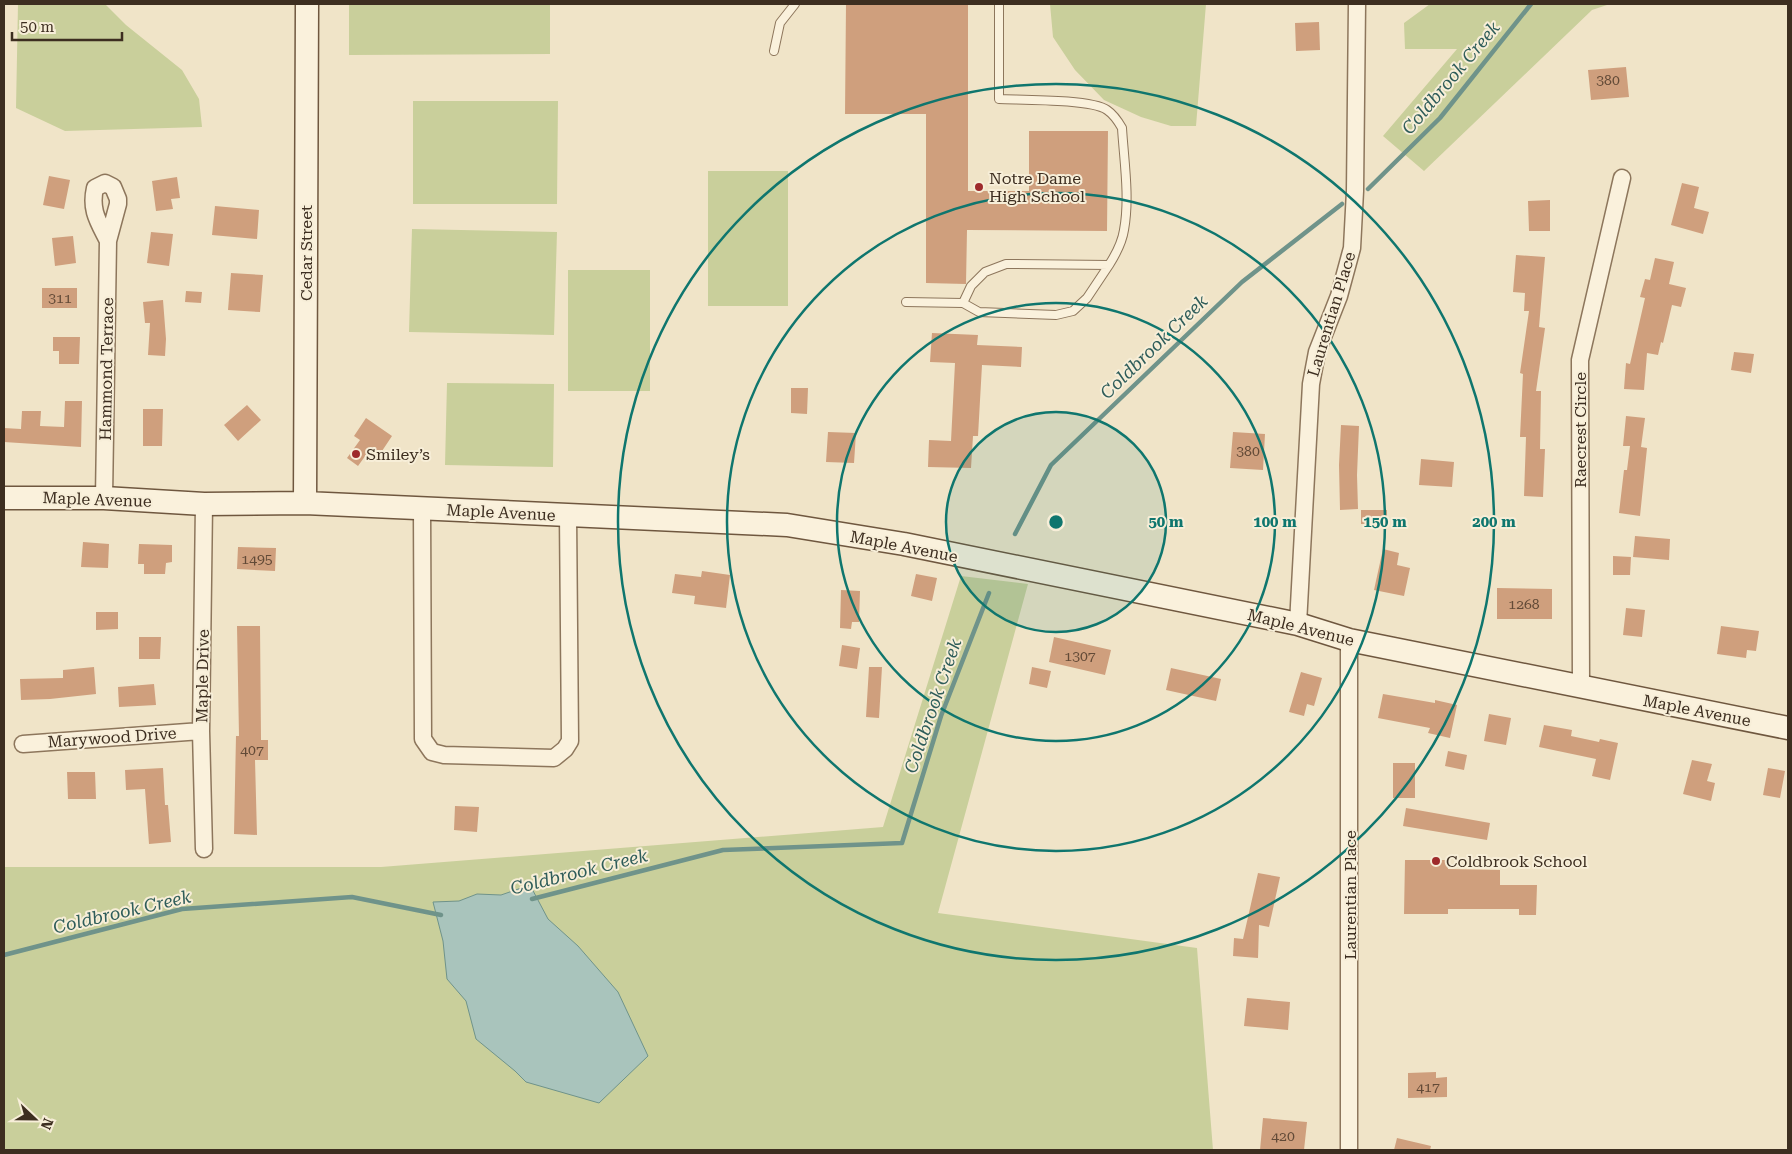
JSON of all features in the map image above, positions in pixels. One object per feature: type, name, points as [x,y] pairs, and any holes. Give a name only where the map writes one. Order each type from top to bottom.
[{"type":"main road","name":"Cedar Street","points":[[305,503],[306,4]]},
{"type":"main road","name":"Maple Avenue","points":[[4,498],[104,498],[204,504],[305,503],[787,525],[904,544],[1298,624],[1350,640],[1788,728]]},
{"type":"street","name":"Laurentian Place","points":[[1298,624],[1311,384],[1317,352],[1338,296],[1352,248],[1356,172],[1357,4]]},
{"type":"street","name":"Raecrest Circle","points":[[1581,687],[1580,360],[1622,178]]},
{"type":"street","name":"Hammond Terrace","points":[[104,498],[108,240]]},
{"type":"street","name":"Maple Drive","points":[[204,504],[201,731],[204,849]]},
{"type":"street","points":[[422,508],[423,739],[432,752],[444,755],[554,758],[565,749],[570,741],[568,514]]},
{"type":"street","name":"Laurentian Place","points":[[1350,640],[1350,1150]]},
{"type":"street","name":"Marywood Drive","points":[[22,744],[201,731]]},
{"type":"lane","points":[[774,51],[780,23],[795,4]]},
{"type":"lane","points":[[906,302],[963,304],[979,312],[1056,315],[1073,311],[1086,298],[1109,265],[1118,250],[1124,231],[1126,208],[1122,128],[1118,120],[1106,109],[1088,103],[999,99],[999,4]]},
{"type":"lane","points":[[963,304],[971,286],[985,272],[1006,264],[1109,265]]},
{"type":"green space","points":[[18,4],[105,4],[126,25],[182,70],[199,99],[202,127],[65,131],[16,108]]},
{"type":"green space","points":[[349,4],[550,4],[550,54],[349,55]]},
{"type":"green space","points":[[1050,4],[1206,4],[1196,126],[1171,126],[1141,117],[1104,100],[1075,70],[1053,37]]},
{"type":"green space","points":[[1430,4],[1610,4],[1592,10],[1424,171],[1383,136],[1457,49],[1405,49],[1404,23]]},
{"type":"green space","points":[[413,101],[558,101],[557,204],[413,204]]},
{"type":"green space","points":[[708,171],[788,171],[788,306],[708,306]]},
{"type":"green space","points":[[412,229],[557,232],[554,335],[409,332]]},
{"type":"green space","points":[[568,270],[650,270],[650,391],[568,391]]},
{"type":"green space","points":[[447,383],[554,384],[553,467],[445,465]]},
{"type":"green space","points":[[961,576],[1028,584],[938,913],[1197,948],[1213,1150],[4,1150],[4,867],[381,867],[883,827]]},
{"type":"water","points":[[530,885],[548,919],[578,946],[618,992],[648,1056],[599,1103],[526,1082],[476,1039],[466,1001],[447,979],[443,941],[433,902],[459,901],[477,894],[501,895]]},
{"type":"building","points":[[846,4],[968,4],[968,191],[1029,191],[1029,131],[1108,131],[1107,231],[967,230],[966,284],[926,283],[926,114],[845,114]]},
{"type":"building","points":[[1319,22],[1320,50],[1296,51],[1295,23]]},
{"type":"building","points":[[1626,67],[1629,97],[1591,100],[1588,70]]},
{"type":"building","points":[[49,176],[70,180],[64,209],[43,205]]},
{"type":"building","points":[[177,177],[180,198],[171,199],[173,209],[156,211],[152,181]]},
{"type":"building","points":[[1682,183],[1699,187],[1694,208],[1709,212],[1703,234],[1671,225]]},
{"type":"building","points":[[1550,200],[1550,231],[1529,231],[1528,201]]},
{"type":"building","points":[[215,206],[259,210],[257,239],[212,235]]},
{"type":"building","points":[[151,232],[173,234],[169,266],[147,263]]},
{"type":"building","points":[[73,236],[76,263],[55,266],[52,238]]},
{"type":"building","points":[[1516,255],[1545,257],[1539,327],[1545,328],[1536,391],[1541,391],[1540,449],[1545,449],[1543,497],[1524,496],[1526,437],[1520,437],[1523,374],[1520,373],[1529,311],[1524,311],[1525,293],[1513,292]]},
{"type":"building","points":[[1655,258],[1674,262],[1669,284],[1686,288],[1681,307],[1672,305],[1663,343],[1661,342],[1658,355],[1647,353],[1644,390],[1624,389],[1626,363],[1630,364],[1645,298],[1640,297],[1645,279],[1650,280]]},
{"type":"building","points":[[231,273],[263,275],[260,312],[228,310]]},
{"type":"building","points":[[42,288],[77,288],[77,308],[42,308]]},
{"type":"building","points":[[186,291],[202,292],[201,303],[185,302]]},
{"type":"building","points":[[163,300],[166,339],[165,356],[148,355],[150,323],[145,323],[143,302]]},
{"type":"building","points":[[932,333],[978,335],[977,345],[1022,347],[1021,367],[982,365],[978,436],[973,436],[971,468],[928,467],[929,440],[951,441],[955,363],[930,362]]},
{"type":"building","points":[[53,337],[80,337],[79,364],[59,364],[59,351],[53,351]]},
{"type":"building","points":[[1734,352],[1754,354],[1751,373],[1731,370]]},
{"type":"building","points":[[791,388],[808,388],[807,414],[791,413]]},
{"type":"building","points":[[65,401],[82,401],[81,447],[4,442],[4,428],[21,429],[22,411],[41,411],[40,426],[64,427]]},
{"type":"building","points":[[247,405],[261,420],[238,441],[224,425]]},
{"type":"building","points":[[143,409],[163,409],[162,446],[143,446]]},
{"type":"building","points":[[1626,416],[1645,418],[1641,447],[1647,448],[1640,516],[1619,513],[1624,470],[1627,470],[1630,446],[1623,446]]},
{"type":"building","points":[[366,418],[392,436],[380,454],[371,448],[358,466],[347,458],[360,440],[354,436]]},
{"type":"building","points":[[1341,425],[1359,426],[1358,509],[1340,510],[1339,465]]},
{"type":"building","points":[[828,432],[856,433],[854,463],[826,462]]},
{"type":"building","points":[[1233,432],[1265,434],[1263,470],[1230,468]]},
{"type":"building","points":[[1421,459],[1454,462],[1452,487],[1419,485]]},
{"type":"building","points":[[1361,510],[1387,510],[1387,523],[1361,524]]},
{"type":"building","points":[[1635,536],[1670,539],[1669,560],[1633,557]]},
{"type":"building","points":[[83,542],[109,544],[108,568],[81,567]]},
{"type":"building","points":[[139,544],[172,545],[172,562],[166,563],[165,574],[144,574],[144,564],[138,564]]},
{"type":"building","points":[[238,547],[276,548],[275,571],[237,569]]},
{"type":"building","points":[[1383,549],[1399,553],[1397,565],[1410,568],[1404,596],[1374,590]]},
{"type":"building","points":[[1613,556],[1631,557],[1630,575],[1613,575]]},
{"type":"building","points":[[702,571],[730,575],[726,608],[694,604],[695,596],[672,593],[675,574],[701,577]]},
{"type":"building","points":[[916,574],[937,578],[932,601],[911,596]]},
{"type":"building","points":[[1497,588],[1552,589],[1552,619],[1497,619]]},
{"type":"building","points":[[841,590],[860,591],[859,622],[852,622],[851,629],[840,628]]},
{"type":"building","points":[[1626,608],[1645,610],[1642,637],[1623,635]]},
{"type":"building","points":[[96,612],[118,612],[118,629],[96,630]]},
{"type":"building","points":[[237,626],[260,626],[261,740],[268,740],[268,760],[255,760],[257,835],[234,834],[236,736],[239,736]]},
{"type":"building","points":[[1721,626],[1759,631],[1756,651],[1747,650],[1746,658],[1717,654]]},
{"type":"building","points":[[139,637],[161,637],[160,659],[139,659]]},
{"type":"building","points":[[1054,637],[1111,650],[1105,675],[1049,662]]},
{"type":"building","points":[[842,645],[860,648],[857,669],[839,666]]},
{"type":"building","points":[[94,667],[96,694],[21,700],[20,679],[63,678],[63,670]]},
{"type":"building","points":[[869,667],[882,667],[879,718],[866,717]]},
{"type":"building","points":[[1032,667],[1051,671],[1047,688],[1029,684]]},
{"type":"building","points":[[1171,668],[1221,679],[1216,701],[1166,690]]},
{"type":"building","points":[[1301,672],[1322,678],[1314,706],[1307,704],[1304,716],[1289,712]]},
{"type":"building","points":[[154,684],[156,705],[119,707],[118,687]]},
{"type":"building","points":[[1383,694],[1435,703],[1435,700],[1457,705],[1450,738],[1428,733],[1430,728],[1378,718]]},
{"type":"building","points":[[1489,714],[1511,718],[1506,745],[1484,741]]},
{"type":"building","points":[[1544,725],[1572,730],[1571,736],[1599,742],[1600,739],[1618,743],[1610,780],[1592,776],[1596,759],[1539,747]]},
{"type":"building","points":[[1448,751],[1467,755],[1464,770],[1445,766]]},
{"type":"building","points":[[1692,760],[1712,764],[1707,781],[1715,783],[1711,801],[1683,794]]},
{"type":"building","points":[[1393,763],[1415,763],[1415,798],[1393,798]]},
{"type":"building","points":[[163,768],[165,805],[168,805],[171,842],[149,844],[145,789],[126,790],[125,770]]},
{"type":"building","points":[[1768,768],[1785,771],[1780,798],[1763,795]]},
{"type":"building","points":[[67,772],[95,772],[96,799],[68,799]]},
{"type":"building","points":[[455,806],[479,807],[477,832],[454,830]]},
{"type":"building","points":[[1406,808],[1490,823],[1487,840],[1403,826]]},
{"type":"building","points":[[1405,860],[1448,860],[1448,869],[1500,870],[1500,885],[1537,885],[1536,915],[1519,915],[1519,909],[1448,909],[1448,914],[1404,914]]},
{"type":"building","points":[[1258,873],[1280,877],[1269,927],[1259,925],[1258,958],[1233,956],[1234,938],[1243,939]]},
{"type":"building","points":[[1247,998],[1290,1002],[1288,1030],[1244,1026]]},
{"type":"building","points":[[1436,1072],[1436,1078],[1447,1077],[1447,1097],[1408,1098],[1408,1073]]},
{"type":"building","points":[[1263,1118],[1307,1122],[1304,1150],[1260,1150]]},
{"type":"building","points":[[1397,1138],[1431,1146],[1430,1150],[1394,1150]]},
{"type":"waterway","name":"Coldbrook Creek","points":[[1368,189],[1440,118],[1531,4]]},
{"type":"waterway","name":"Coldbrook Creek","points":[[1015,534],[1051,465],[1242,282],[1342,204]]},
{"type":"waterway","name":"Coldbrook Creek","points":[[532,899],[723,850],[902,843],[941,716],[989,593]]},
{"type":"waterway","name":"Coldbrook Creek","points":[[4,955],[182,909],[352,897],[441,915]]},
{"type":"place","name":"Notre Dame High School","points":[[979,187]]},
{"type":"place","name":"Smiley’s","points":[[356,454]]},
{"type":"place","name":"Coldbrook School","points":[[1436,861]]}]
